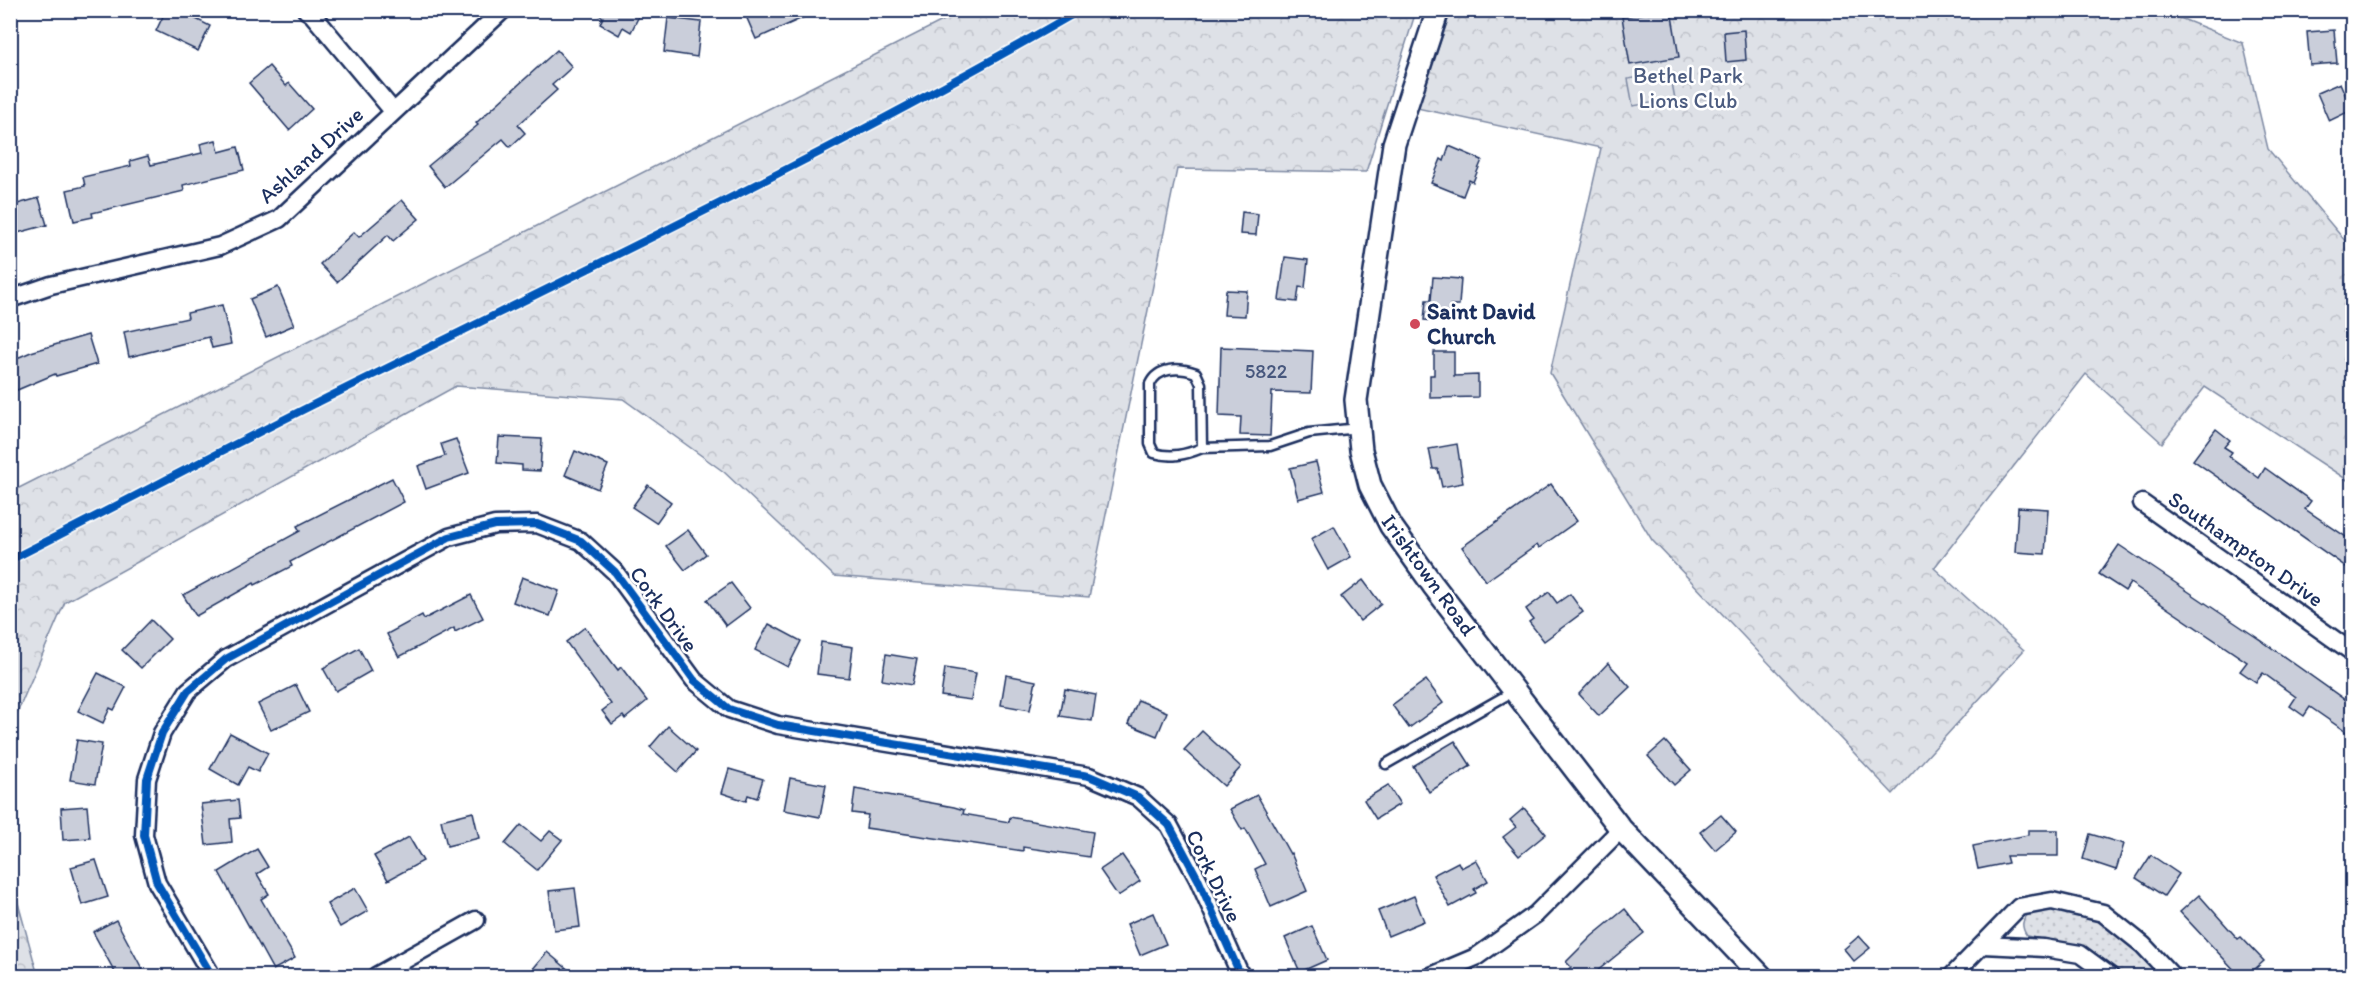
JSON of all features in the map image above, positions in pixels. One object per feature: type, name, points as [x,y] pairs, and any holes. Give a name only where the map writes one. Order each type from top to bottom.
[{"type":"street","points":[[306,10],[312,14],[393,111]]},
{"type":"street","name":"Ashland Drive","points":[[10,299],[51,285],[220,246],[279,219],[503,10]]},
{"type":"street","name":"Irishtown Road","points":[[1438,10],[1394,144],[1356,400],[1361,450],[1370,485],[1391,526],[1621,829],[1761,976]]},
{"type":"street","name":"Southampton Drive","points":[[2142,503],[2352,652]]},
{"type":"street","name":"Cork Drive","points":[[212,976],[157,883],[144,835],[147,778],[162,733],[188,691],[226,659],[449,537],[495,525],[537,524],[580,541],[615,572],[694,680],[729,709],[778,725],[1089,776],[1138,796],[1169,825],[1198,879],[1241,976]]},
{"type":"street","points":[[1431,976],[1476,957],[1536,914],[1621,829]]},
{"type":"street","points":[[1952,976],[2019,907],[2052,901],[2103,913],[2143,945],[2172,976]]},
{"type":"street","points":[[376,976],[476,920]]},
{"type":"street","points":[[1983,945],[2044,948],[2080,954],[2110,976]]},
{"type":"lane","points":[[1202,448],[1201,384],[1196,373],[1186,370],[1162,371],[1154,376],[1150,384],[1150,444],[1154,453],[1166,456],[1187,454],[1202,448],[1270,446],[1309,432],[1359,428]]},
{"type":"lane","points":[[1386,764],[1515,690]]},
{"type":"green space","name":"Bethel Park Lions Club","points":[[2160,10],[2243,43],[2268,149],[2352,249],[2352,483],[2205,387],[2162,443],[2086,374],[1934,568],[2024,650],[1893,794],[1652,540],[1550,373],[1601,148],[1417,108],[1451,11]]},
{"type":"green space","points":[[962,11],[1416,11],[1366,172],[1177,169],[1089,597],[834,576],[724,472],[623,399],[456,386],[65,602],[15,718],[15,892],[38,976],[11,976],[11,492]]},
{"type":"green space","points":[[1670,72],[1675,99],[1633,106],[1628,79]]},
{"type":"green space","points":[[2035,910],[2077,914],[2108,926],[2134,947],[2163,976],[2123,976],[2101,958],[2084,949],[2027,936],[2023,928],[2023,921]]},
{"type":"building","points":[[166,10],[178,10],[210,26],[198,51],[156,31]]},
{"type":"building","points":[[590,10],[642,10],[631,32],[623,27],[619,35],[600,24],[603,17]]},
{"type":"building","points":[[758,10],[820,10],[756,39],[746,16]]},
{"type":"building","points":[[1671,10],[1679,57],[1630,65],[1622,17]]},
{"type":"building","points":[[668,18],[701,22],[697,57],[664,52]]},
{"type":"building","points":[[1744,30],[1746,60],[1726,62],[1724,32]]},
{"type":"building","points":[[2334,30],[2337,63],[2310,65],[2307,32]]},
{"type":"building","points":[[557,50],[572,67],[552,85],[557,90],[518,125],[525,133],[510,147],[503,139],[445,187],[428,166],[478,125],[476,123]]},
{"type":"building","points":[[269,66],[286,86],[289,83],[312,109],[289,130],[249,83]]},
{"type":"building","points":[[2340,83],[2352,110],[2329,121],[2317,93]]},
{"type":"building","points":[[216,140],[219,152],[238,147],[244,170],[183,185],[184,191],[92,213],[93,217],[74,221],[67,190],[85,186],[83,177],[131,166],[130,161],[148,156],[151,165],[202,153],[200,144]]},
{"type":"building","points":[[1449,146],[1482,160],[1473,182],[1469,180],[1463,196],[1431,183],[1441,159],[1444,161]]},
{"type":"building","points":[[39,198],[47,225],[10,235],[10,206]]},
{"type":"building","points":[[402,200],[419,219],[393,241],[388,235],[337,282],[320,264],[354,232],[359,237]]},
{"type":"building","points":[[1242,212],[1258,214],[1256,235],[1240,234]]},
{"type":"building","points":[[1285,257],[1308,260],[1305,288],[1299,287],[1297,302],[1279,300]]},
{"type":"building","points":[[1433,277],[1461,279],[1459,305],[1450,305],[1449,322],[1424,320],[1426,300],[1431,300]]},
{"type":"building","points":[[278,287],[294,325],[266,337],[250,299]]},
{"type":"building","points":[[1226,290],[1247,291],[1245,316],[1224,315]]},
{"type":"building","points":[[222,305],[231,344],[212,348],[209,337],[129,357],[124,332],[188,318],[187,313]]},
{"type":"building","points":[[88,335],[97,364],[56,376],[55,374],[10,393],[10,361],[31,352]]},
{"type":"building","points":[[1221,347],[1313,351],[1311,393],[1272,392],[1270,436],[1240,435],[1241,417],[1219,416]]},
{"type":"building","points":[[1434,352],[1454,352],[1454,376],[1478,375],[1478,397],[1430,398],[1430,375],[1434,375]]},
{"type":"building","points":[[2216,429],[2230,440],[2224,447],[2232,452],[2229,456],[2259,478],[2265,468],[2311,501],[2305,509],[2352,541],[2352,571],[2193,460]]},
{"type":"building","points":[[499,437],[542,439],[540,471],[522,470],[522,465],[497,463]]},
{"type":"building","points":[[456,439],[469,473],[426,489],[418,466],[445,456],[441,444]]},
{"type":"building","points":[[1457,444],[1463,483],[1442,487],[1438,469],[1433,469],[1429,449]]},
{"type":"building","points":[[575,451],[608,465],[598,489],[565,475]]},
{"type":"building","points":[[1316,462],[1324,492],[1298,499],[1290,468]]},
{"type":"building","points":[[392,478],[404,502],[290,562],[292,566],[255,585],[254,583],[196,616],[183,595],[300,531],[297,526]]},
{"type":"building","points":[[1551,484],[1577,521],[1539,548],[1537,545],[1486,581],[1462,547]]},
{"type":"building","points":[[648,485],[671,502],[656,523],[632,507]]},
{"type":"building","points":[[2018,507],[2048,509],[2045,554],[2015,552]]},
{"type":"building","points":[[1334,526],[1351,557],[1328,570],[1311,539]]},
{"type":"building","points":[[688,530],[706,554],[685,570],[666,546]]},
{"type":"building","points":[[2119,545],[2262,641],[2352,705],[2352,736],[2310,707],[2304,716],[2290,706],[2296,697],[2263,673],[2256,682],[2240,671],[2247,662],[2130,583],[2125,591],[2099,574]]},
{"type":"building","points":[[522,577],[559,591],[550,616],[513,602]]},
{"type":"building","points":[[1363,580],[1381,604],[1360,621],[1341,597]]},
{"type":"building","points":[[731,583],[750,608],[726,626],[707,600]]},
{"type":"building","points":[[1549,592],[1557,603],[1570,594],[1583,612],[1544,641],[1529,622],[1533,619],[1526,609]]},
{"type":"building","points":[[471,595],[483,618],[455,632],[454,628],[399,657],[387,634],[422,615],[424,619]]},
{"type":"building","points":[[151,620],[170,639],[141,668],[122,650]]},
{"type":"building","points":[[769,624],[801,641],[788,667],[755,650]]},
{"type":"building","points":[[585,627],[618,670],[621,667],[647,701],[625,719],[623,716],[612,724],[602,711],[611,704],[566,642]]},
{"type":"building","points":[[821,642],[853,647],[849,678],[817,674]]},
{"type":"building","points":[[359,648],[371,671],[336,691],[323,668]]},
{"type":"building","points":[[886,654],[917,659],[912,685],[882,680]]},
{"type":"building","points":[[1608,663],[1630,687],[1599,716],[1579,694]]},
{"type":"building","points":[[945,668],[976,673],[971,700],[941,696]]},
{"type":"building","points":[[98,673],[126,687],[114,710],[110,708],[103,723],[78,711]]},
{"type":"building","points":[[1006,675],[1036,681],[1030,710],[1001,705]]},
{"type":"building","points":[[1426,680],[1443,703],[1409,728],[1392,705]]},
{"type":"building","points":[[296,685],[309,712],[271,730],[258,704]]},
{"type":"building","points":[[1065,689],[1096,695],[1092,721],[1060,716]]},
{"type":"building","points":[[1138,700],[1167,712],[1157,736],[1128,724]]},
{"type":"building","points":[[668,726],[696,751],[678,772],[650,747]]},
{"type":"building","points":[[1202,731],[1241,767],[1224,786],[1184,750]]},
{"type":"building","points":[[230,733],[268,753],[258,772],[248,767],[238,785],[210,769]]},
{"type":"building","points":[[77,740],[102,744],[95,784],[70,780]]},
{"type":"building","points":[[1455,741],[1471,766],[1429,792],[1413,766]]},
{"type":"building","points":[[1665,741],[1691,770],[1674,785],[1648,756]]},
{"type":"building","points":[[729,769],[763,779],[757,798],[748,795],[746,801],[722,793]]},
{"type":"building","points":[[790,778],[826,785],[820,817],[784,810]]},
{"type":"building","points":[[1388,785],[1400,804],[1376,819],[1364,800]]},
{"type":"building","points":[[855,789],[954,807],[964,810],[963,814],[1009,822],[1010,817],[1093,832],[1089,857],[1023,847],[1023,851],[866,828],[868,815],[852,813]]},
{"type":"building","points":[[1257,795],[1291,853],[1307,891],[1271,907],[1255,869],[1265,864],[1245,828],[1242,830],[1230,809]]},
{"type":"building","points":[[238,800],[240,818],[230,819],[232,842],[206,845],[201,804]]},
{"type":"building","points":[[87,806],[90,838],[63,840],[61,808]]},
{"type":"building","points":[[1524,808],[1546,834],[1519,856],[1503,837],[1516,827],[1510,820]]},
{"type":"building","points":[[473,812],[479,838],[447,846],[441,820]]},
{"type":"building","points":[[1721,815],[1736,832],[1715,850],[1700,832]]},
{"type":"building","points":[[521,825],[541,841],[550,831],[562,840],[537,870],[505,844]]},
{"type":"building","points":[[2028,830],[2058,830],[2058,856],[2006,856],[2008,863],[1978,869],[1973,846],[2028,835]]},
{"type":"building","points":[[2090,834],[2124,844],[2116,870],[2083,859]]},
{"type":"building","points":[[409,837],[423,861],[388,880],[374,856]]},
{"type":"building","points":[[257,849],[268,867],[257,874],[269,894],[261,899],[295,958],[273,970],[219,872]]},
{"type":"building","points":[[1122,855],[1140,881],[1118,896],[1100,870]]},
{"type":"building","points":[[2151,855],[2179,874],[2164,896],[2136,878]]},
{"type":"building","points":[[96,860],[108,897],[82,905],[71,867]]},
{"type":"building","points":[[1476,860],[1488,881],[1474,889],[1476,893],[1450,907],[1433,875],[1458,862],[1461,868]]},
{"type":"building","points":[[355,888],[368,911],[340,927],[327,904]]},
{"type":"building","points":[[575,888],[580,927],[554,930],[549,891]]},
{"type":"building","points":[[2199,895],[2238,939],[2241,937],[2264,961],[2247,976],[2240,976],[2180,912]]},
{"type":"building","points":[[1414,896],[1424,921],[1388,936],[1378,911]]},
{"type":"building","points":[[1625,909],[1644,933],[1591,976],[1561,976],[1571,967],[1566,962],[1592,936]]},
{"type":"building","points":[[1153,913],[1166,944],[1140,955],[1127,924]]},
{"type":"building","points":[[116,920],[146,976],[117,976],[93,932]]},
{"type":"building","points":[[1312,926],[1327,960],[1300,972],[1285,938]]},
{"type":"building","points":[[1859,936],[1870,948],[1854,961],[1844,949]]},
{"type":"building","points":[[547,952],[576,976],[527,976]]},
{"type":"cycle path","points":[[10,560],[281,421],[817,154],[1080,10]]},
{"type":"cycle path","points":[[212,976],[157,883],[144,835],[147,779],[162,733],[188,691],[226,659],[449,537],[495,525],[537,524],[581,541],[615,572],[694,680],[729,709],[778,725],[1089,776],[1138,797],[1169,825],[1198,879],[1241,976]]},
{"type":"place","name":"Saint David Church","points":[[1415,324]]}]
